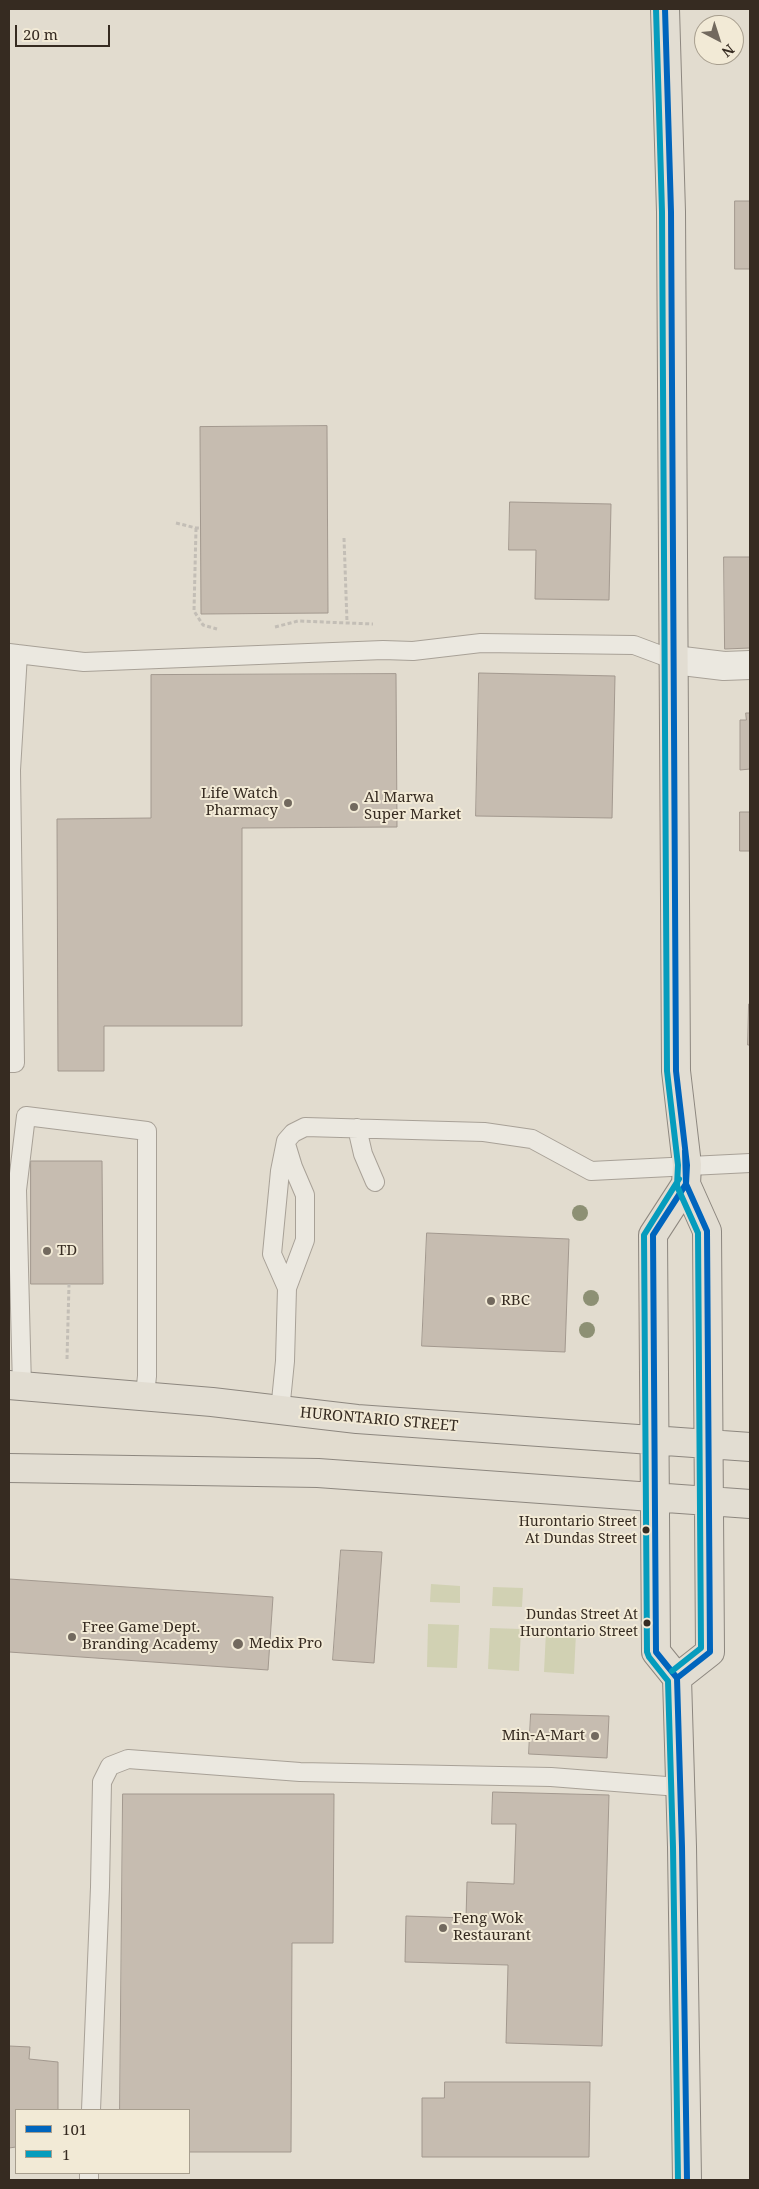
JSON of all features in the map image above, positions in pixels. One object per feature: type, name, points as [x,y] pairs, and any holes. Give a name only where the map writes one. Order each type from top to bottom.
[{"type":"main road","points":[[665,9],[671,212],[676,1071],[686,1175],[707,1231],[710,1500],[710,1652],[677,1678]]},
{"type":"main road","points":[[686,1175],[653,1235],[656,1652],[677,1678],[687,2180]]},
{"type":"main road","name":"HURONTARIO STREET","points":[[15,1386],[145,1395],[357,1419],[750,1447]]},
{"type":"main road","points":[[9,1468],[318,1473],[750,1504]]},
{"type":"street","points":[[674,660],[724,666],[750,665]]},
{"type":"lane","points":[[9,1063],[15,1063],[11,770],[13,654],[84,662],[383,650],[413,651],[481,643],[634,645],[674,660]]},
{"type":"lane","points":[[15,1386],[17,1190],[26,1116],[147,1131],[147,1376],[145,1395]]},
{"type":"lane","points":[[287,1288],[272,1254],[280,1171],[286,1141],[293,1133],[305,1127],[484,1132],[532,1139],[591,1171],[686,1175],[750,1163]]},
{"type":"lane","points":[[357,1128],[363,1154],[375,1182]]},
{"type":"lane","points":[[280,1411],[285,1361],[287,1288],[305,1240],[305,1195],[293,1167],[286,1141]]},
{"type":"lane","points":[[91,2109],[100,1887],[102,1782],[110,1766],[128,1759],[300,1772],[551,1777],[680,1786]]},
{"type":"path","points":[[176,523],[201,528]]},
{"type":"path","points":[[196,528],[194,611],[202,625],[215,629],[225,629]]},
{"type":"path","points":[[344,538],[347,622]]},
{"type":"path","points":[[274,628],[298,621],[366,622]]},
{"type":"path","points":[[67,1360],[69,1284]]},
{"type":"green space","points":[[431,1584],[460,1586],[460,1603],[430,1602]]},
{"type":"green space","points":[[493,1587],[523,1588],[522,1607],[492,1606]]},
{"type":"green space","points":[[428,1624],[459,1625],[457,1668],[427,1667]]},
{"type":"green space","points":[[490,1628],[521,1629],[519,1671],[488,1669]]},
{"type":"green space","points":[[546,1631],[576,1633],[574,1674],[544,1672]]},
{"type":"building","points":[[735,201],[750,201],[750,269],[735,269]]},
{"type":"building","points":[[327,426],[328,613],[201,614],[200,427]]},
{"type":"building","points":[[510,502],[611,504],[609,600],[535,599],[536,550],[509,550]]},
{"type":"building","points":[[724,557],[750,557],[750,648],[725,649]]},
{"type":"building","points":[[479,673],[615,676],[612,818],[476,816]]},
{"type":"building","points":[[396,674],[397,827],[242,828],[242,1026],[104,1026],[104,1071],[58,1071],[57,819],[151,818],[151,675]]},
{"type":"building","points":[[746,713],[750,713],[750,769],[740,770],[740,720],[746,720]]},
{"type":"building","points":[[740,812],[750,812],[750,851],[740,851]]},
{"type":"building","points":[[749,1004],[750,1045],[748,1045]]},
{"type":"building","points":[[31,1161],[102,1161],[103,1284],[31,1284]]},
{"type":"building","points":[[427,1233],[569,1239],[565,1352],[422,1346]]},
{"type":"building","points":[[341,1550],[382,1552],[374,1663],[333,1660]]},
{"type":"building","points":[[9,1579],[273,1597],[268,1670],[9,1652]]},
{"type":"building","points":[[531,1714],[609,1716],[607,1758],[529,1754]]},
{"type":"building","points":[[493,1792],[609,1795],[602,2046],[506,2043],[508,1965],[405,1962],[406,1916],[466,1918],[467,1882],[514,1884],[516,1824],[492,1824]]},
{"type":"building","points":[[123,1794],[334,1794],[333,1943],[292,1943],[291,2152],[190,2152],[190,2109],[120,2109]]},
{"type":"building","points":[[9,2046],[30,2047],[29,2059],[58,2062],[58,2109],[15,2109],[15,2147],[9,2148]]},
{"type":"building","points":[[445,2082],[590,2082],[589,2157],[422,2157],[422,2098],[444,2098]]},
{"type":"transit line","name":"1","points":[[656,9],[662,212],[667,1071],[678,1165],[677,1186],[698,1233],[701,1648],[672,1671]]},
{"type":"transit line","name":"101","points":[[665,9],[671,212],[676,1071],[687,1165],[686,1184],[653,1235],[656,1652],[677,1678],[682,1847],[687,2180]]},
{"type":"transit line","name":"101","points":[[677,1678],[710,1652],[707,1231],[686,1184],[685,1151]]},
{"type":"transit line","name":"1","points":[[678,2180],[673,1847],[668,1681],[647,1652],[644,1235],[679,1179]]},
{"type":"place","name":"Life Watch Pharmacy","points":[[288,803]]},
{"type":"place","name":"Al Marwa Super Market","points":[[354,807]]},
{"type":"place","name":"TD","points":[[47,1251]]},
{"type":"place","name":"RBC","points":[[491,1301]]},
{"type":"place","name":"Hurontario Street At Dundas Street","points":[[646,1530]]},
{"type":"place","name":"Dundas Street At Hurontario Street","points":[[647,1623]]},
{"type":"place","name":"Free Game Dept. Branding Academy","points":[[72,1637]]},
{"type":"place","name":"Medix Pro","points":[[238,1644]]},
{"type":"place","name":"Min-A-Mart","points":[[595,1736]]},
{"type":"place","name":"Feng Wok Restaurant","points":[[443,1928]]}]
